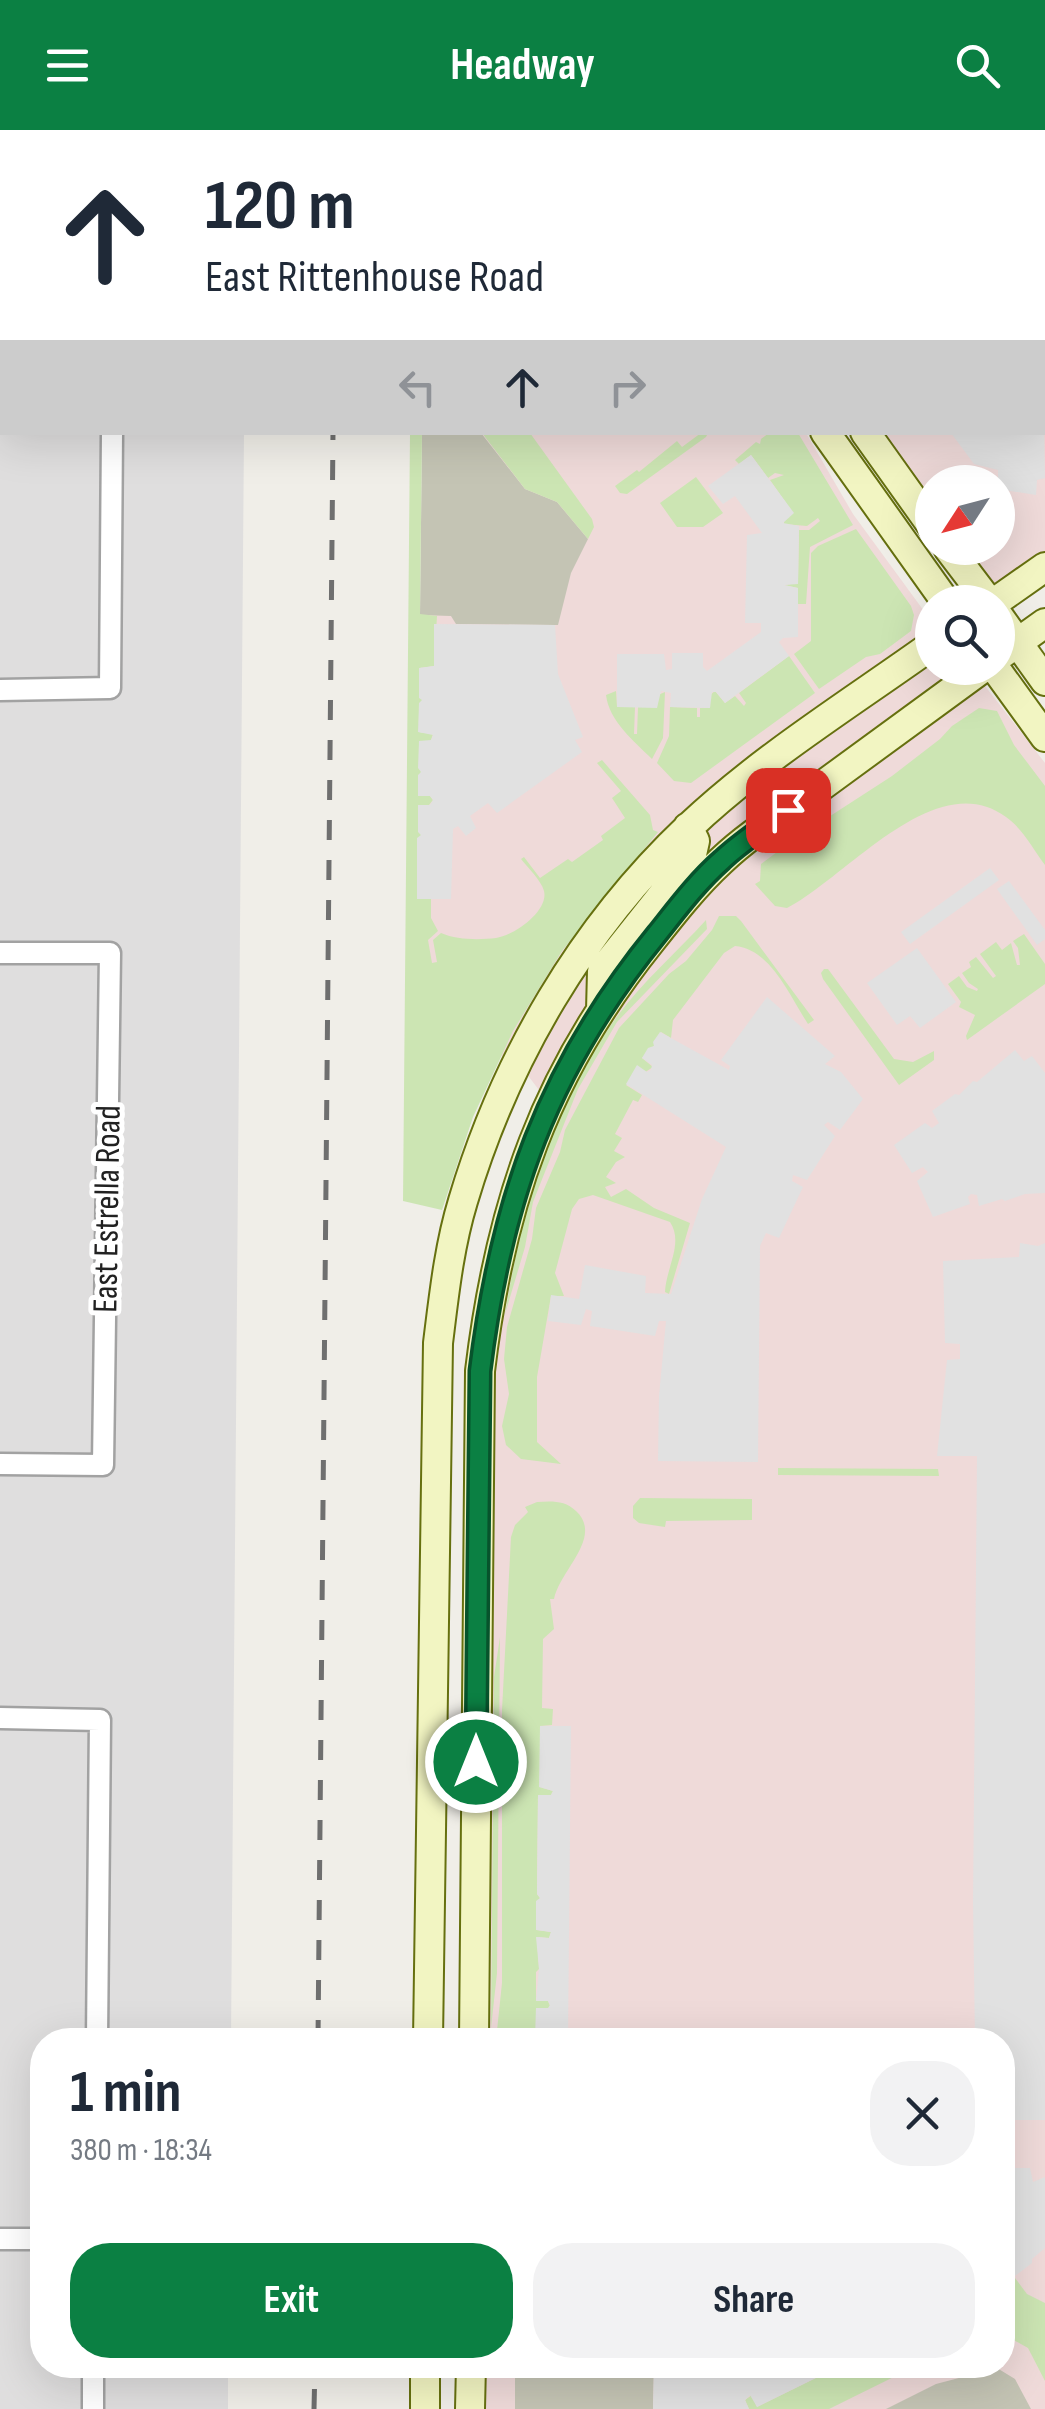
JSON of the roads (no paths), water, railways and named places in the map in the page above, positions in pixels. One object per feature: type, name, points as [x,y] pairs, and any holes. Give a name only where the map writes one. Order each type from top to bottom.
[{"type":"main road","points":[[827,435],[934,585]]},
{"type":"main road","points":[[866,435],[915,502]]},
{"type":"main road","points":[[962,565],[978,585]]},
{"type":"main road","points":[[1015,587],[1045,567]]},
{"type":"main road","points":[[1015,645],[1045,623]]},
{"type":"main road","points":[[1015,656],[1045,680]]},
{"type":"main road","points":[[428,2028],[438,1343],[462,1203],[489,1124],[517,1061],[583,950],[629,891],[688,828],[750,776],[915,657]]},
{"type":"main road","points":[[474,2028],[480,1371],[502,1237],[524,1165],[548,1102],[601,1010],[676,909],[722,860],[960,685]]},
{"type":"main road","points":[[1008,685],[1045,736]]},
{"type":"main road","points":[[601,1010],[602,970],[692,860],[695,841],[688,828]]},
{"type":"main road","points":[[443,1304],[458,1328],[454,1465],[458,1474],[478,1484]]},
{"type":"main road","points":[[425,2378],[425,2409]]},
{"type":"main road","points":[[470,2409],[471,2378]]},
{"type":"street","points":[[0,690],[110,688],[112,435]]},
{"type":"street","name":"East Estrella Road","points":[[0,952],[110,953],[103,1466],[0,1464]]},
{"type":"street","points":[[0,1718],[100,1720],[97,2028]]},
{"type":"street","points":[[0,2238],[30,2239]]},
{"type":"street","points":[[93,2378],[93,2409]]},
{"type":"railway","points":[[318,2028],[333,435]]},
{"type":"railway","points":[[314,2409],[315,2378]]}]
